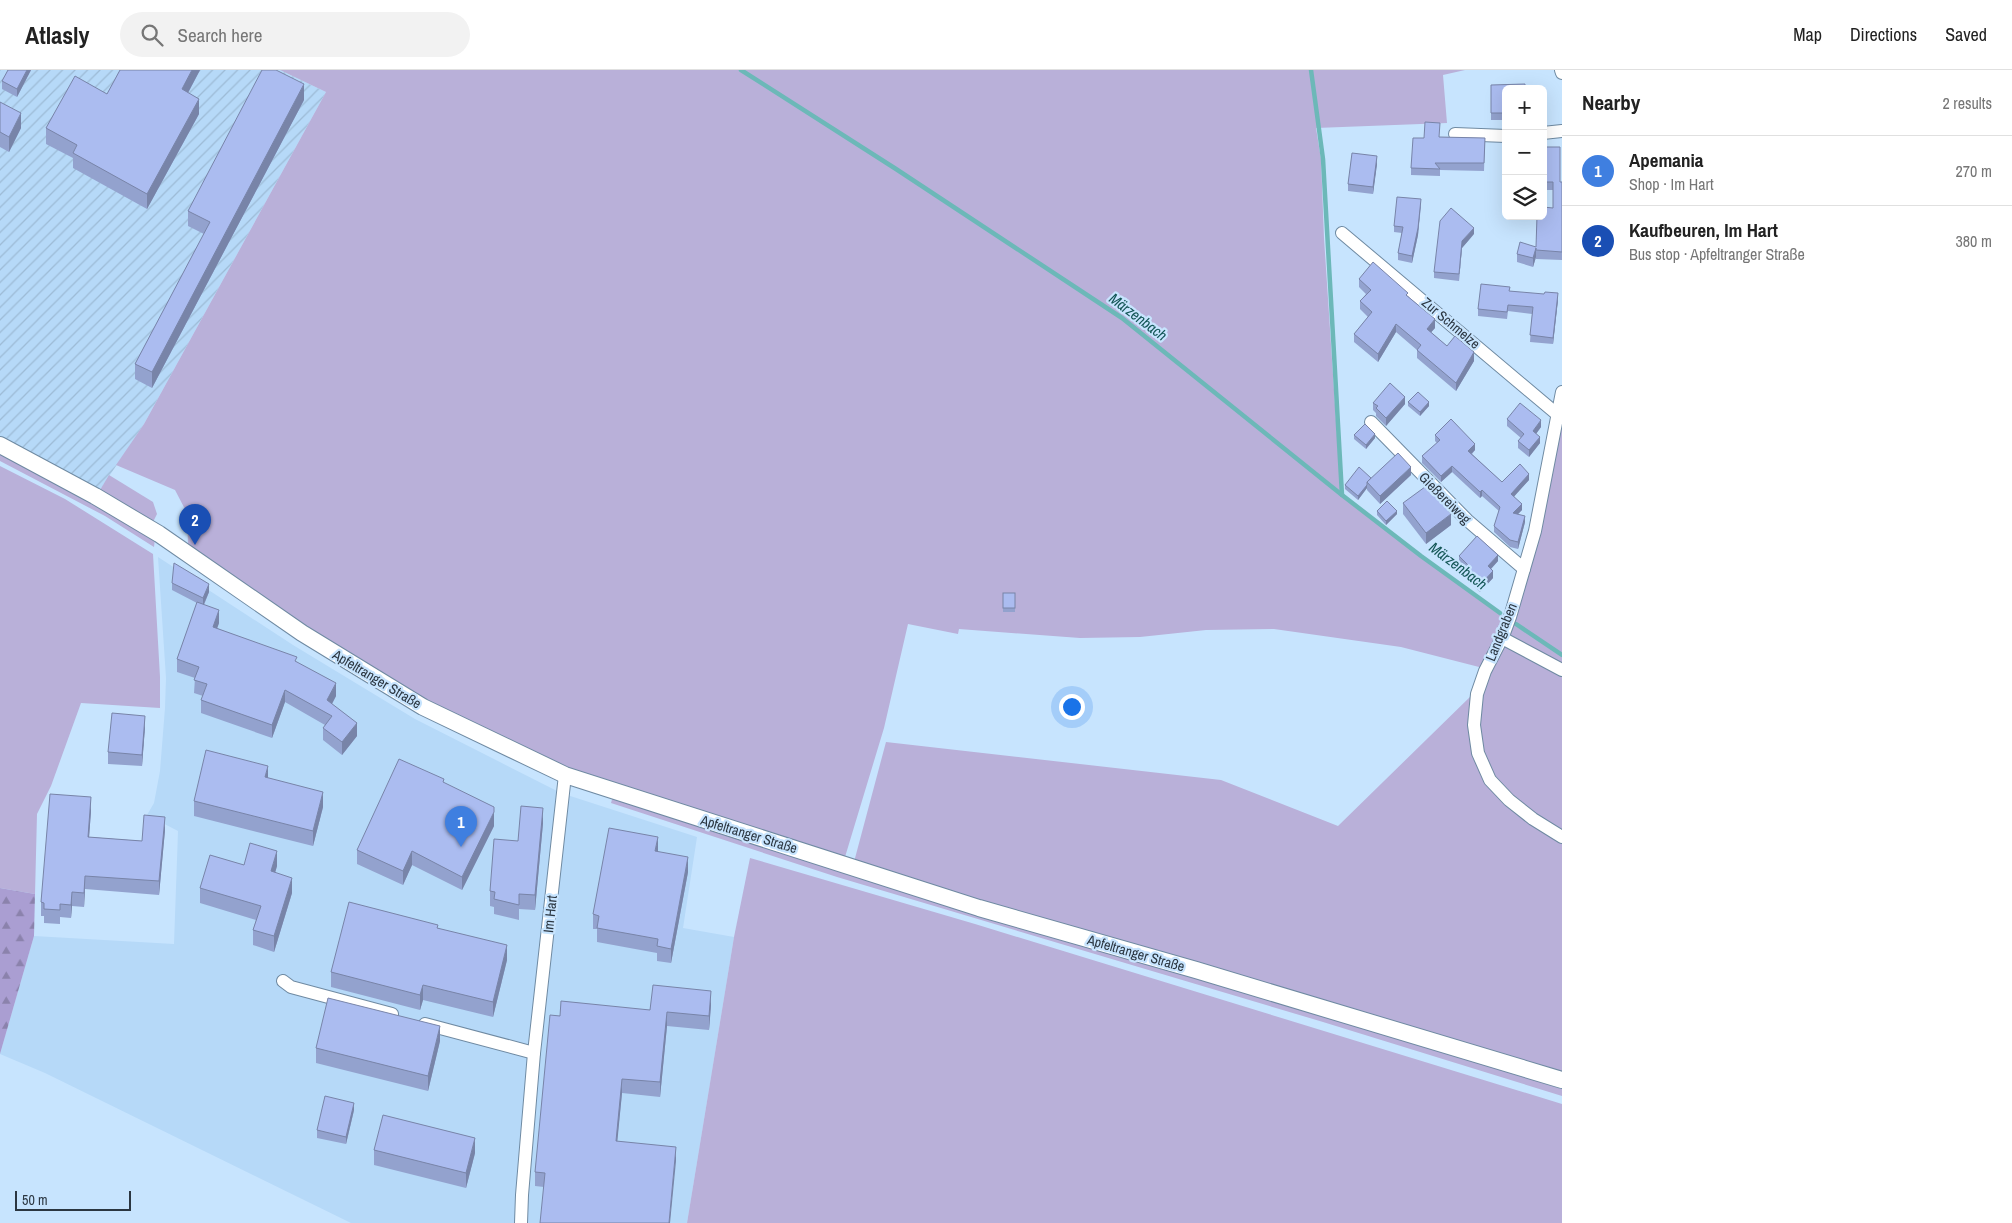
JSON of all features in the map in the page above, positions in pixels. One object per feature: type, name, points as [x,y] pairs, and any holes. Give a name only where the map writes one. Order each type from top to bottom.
[{"type":"street","points":[[1547,133],[1562,131]]},
{"type":"street","points":[[1455,134],[1502,136]]},
{"type":"street","name":"Zur Schmelze","points":[[1342,233],[1558,414]]},
{"type":"street","name":"Landgraben","points":[[1562,392],[1535,531],[1502,638],[1485,671],[1477,694],[1474,725],[1478,753],[1490,780],[1509,800],[1533,819],[1562,837]]},
{"type":"street","name":"Gießereiweg","points":[[1370,422],[1467,520],[1524,569]]},
{"type":"street","name":"Apfeltranger Straße","points":[[0,445],[95,496],[159,534],[302,633],[423,707],[565,775],[979,908],[1196,970],[1562,1080]]},
{"type":"street","points":[[1502,638],[1562,670]]},
{"type":"street","name":"Im Hart","points":[[521,1223],[534,1053],[565,775]]},
{"type":"street","points":[[283,981],[291,987],[534,1053]]},
{"type":"shaded area","points":[[0,70],[280,70],[326,92],[144,424],[100,490],[0,437]]},
{"type":"shaded area","points":[[280,70],[1465,70],[1443,75],[1447,123],[1316,128],[1321,159],[1324,238],[1341,496],[1420,557],[1507,619],[1483,668],[1401,647],[1274,629],[1206,630],[1140,637],[1080,638],[959,629],[958,634],[908,624],[884,728],[845,857],[567,770],[424,698],[304,627],[188,544],[187,513],[175,490],[116,465],[144,424],[326,92]]},
{"type":"shaded area","points":[[1562,413],[1562,667],[1507,635]]},
{"type":"shaded area","points":[[0,452],[155,538],[154,547],[105,516],[0,461]]},
{"type":"shaded area","points":[[0,466],[65,499],[153,554],[160,708],[81,703],[51,786],[37,814],[35,894],[0,888]]},
{"type":"shaded area","points":[[109,475],[153,502],[157,514],[153,522],[100,490]]},
{"type":"shaded area","points":[[158,557],[293,645],[415,719],[561,793],[697,837],[683,928],[734,937],[687,1223],[351,1223],[45,1073],[0,1054],[34,936],[174,944],[178,831],[147,815],[154,803],[160,771],[165,708],[166,678]]},
{"type":"shaded area","points":[[1503,643],[1562,673],[1562,834],[1534,816],[1493,777],[1479,739],[1480,695]]},
{"type":"shaded area","points":[[1473,694],[1487,780],[1562,841],[1562,1076],[980,902],[854,862],[886,742],[1221,780],[1338,826]]},
{"type":"shaded area","points":[[613,796],[1327,1014],[1562,1089],[1562,1096],[1323,1022],[837,877],[611,803]]},
{"type":"shaded area","points":[[750,858],[975,924],[1562,1104],[1562,1223],[687,1223],[734,937]]},
{"type":"green space","points":[[0,888],[35,894],[34,936],[0,1054]]},
{"type":"building","points":[[8,70],[27,70],[17,89],[2,81]]},
{"type":"building","points":[[120,70],[192,70],[182,89],[199,99],[147,194],[73,153],[77,145],[46,128],[75,76],[107,94]]},
{"type":"building","points":[[262,70],[276,70],[304,84],[152,372],[135,364],[210,222],[188,211]]},
{"type":"building","points":[[1525,84],[1502,85],[1502,113],[1491,113],[1491,85]]},
{"type":"building","points":[[0,102],[21,113],[9,137],[0,132]]},
{"type":"building","points":[[1425,122],[1440,123],[1439,137],[1485,138],[1484,163],[1435,163],[1440,169],[1411,168],[1413,138],[1424,138]]},
{"type":"building","points":[[1547,147],[1560,147],[1562,252],[1536,250],[1536,248],[1533,258],[1517,254],[1520,242],[1536,247],[1537,220],[1547,220],[1547,207],[1553,208],[1553,182],[1547,182]]},
{"type":"building","points":[[1352,153],[1377,156],[1373,187],[1348,184]]},
{"type":"building","points":[[1397,197],[1421,199],[1418,228],[1412,256],[1398,253],[1403,227],[1394,226]]},
{"type":"building","points":[[1451,208],[1474,228],[1462,241],[1459,274],[1434,272],[1440,221]]},
{"type":"building","points":[[1373,262],[1408,293],[1406,295],[1435,319],[1427,329],[1447,346],[1455,336],[1474,352],[1456,383],[1417,350],[1421,345],[1396,324],[1378,354],[1354,334],[1372,312],[1360,301],[1371,290],[1359,279]]},
{"type":"building","points":[[1481,284],[1510,287],[1509,291],[1544,294],[1545,292],[1558,293],[1553,338],[1530,335],[1533,307],[1508,305],[1507,312],[1478,309]]},
{"type":"building","points":[[1390,383],[1405,397],[1386,418],[1376,408],[1378,406],[1373,403]]},
{"type":"building","points":[[1418,392],[1429,402],[1420,412],[1408,402]]},
{"type":"building","points":[[1520,403],[1541,420],[1533,431],[1540,437],[1529,450],[1518,441],[1524,434],[1507,419]]},
{"type":"building","points":[[1451,419],[1475,444],[1468,451],[1502,482],[1520,464],[1529,474],[1511,494],[1522,504],[1513,513],[1525,516],[1518,542],[1510,540],[1494,526],[1500,507],[1482,490],[1480,492],[1452,466],[1441,476],[1422,456],[1440,440],[1435,435]]},
{"type":"building","points":[[1365,424],[1375,434],[1366,445],[1354,435]]},
{"type":"building","points":[[1398,453],[1411,467],[1380,496],[1367,482]]},
{"type":"building","points":[[1359,467],[1371,478],[1358,496],[1345,485]]},
{"type":"building","points":[[1429,484],[1451,514],[1426,533],[1403,503]]},
{"type":"building","points":[[1387,501],[1397,511],[1386,521],[1377,511]]},
{"type":"building","points":[[1477,536],[1498,555],[1488,566],[1493,571],[1480,585],[1465,571],[1470,567],[1459,556]]},
{"type":"building","points":[[174,563],[209,584],[203,598],[172,583]]},
{"type":"building","points":[[1003,593],[1015,593],[1015,608],[1003,608]]},
{"type":"building","points":[[197,602],[219,610],[213,627],[297,657],[295,661],[336,683],[327,700],[357,723],[342,742],[323,728],[332,716],[285,690],[272,725],[201,700],[207,684],[194,680],[199,667],[177,659]]},
{"type":"building","points":[[112,713],[145,716],[142,755],[108,752]]},
{"type":"building","points":[[206,750],[268,766],[265,777],[323,792],[313,831],[194,801]]},
{"type":"building","points":[[399,759],[444,779],[443,782],[494,807],[494,812],[462,877],[412,851],[403,871],[357,850]]},
{"type":"building","points":[[50,794],[91,797],[88,837],[142,841],[144,815],[165,817],[159,881],[85,876],[84,893],[72,892],[71,905],[60,904],[60,910],[44,909],[44,903],[41,902]]},
{"type":"building","points":[[521,806],[543,808],[535,895],[519,894],[519,905],[494,899],[495,892],[490,891],[494,839],[518,841]]},
{"type":"building","points":[[609,828],[658,837],[655,851],[688,857],[671,949],[657,946],[658,939],[597,928],[599,916],[593,914]]},
{"type":"building","points":[[250,843],[277,851],[271,871],[292,878],[274,936],[253,930],[261,906],[200,888],[210,855],[244,865]]},
{"type":"building","points":[[349,902],[438,925],[437,928],[507,945],[493,1002],[423,985],[420,995],[331,972]]},
{"type":"building","points":[[653,985],[711,991],[709,1016],[667,1012],[660,1082],[622,1079],[616,1141],[676,1147],[669,1223],[540,1223],[545,1173],[535,1172],[550,1015],[560,1016],[561,1001],[650,1010]]},
{"type":"building","points":[[328,998],[440,1026],[428,1076],[316,1048]]},
{"type":"building","points":[[325,1096],[354,1103],[346,1137],[317,1130]]},
{"type":"building","points":[[383,1115],[475,1138],[466,1173],[374,1150]]},
{"type":"waterway","name":"Märzenbach","points":[[741,70],[896,169],[1122,318],[1342,495],[1421,556],[1500,613]]},
{"type":"waterway","points":[[1311,70],[1323,159],[1342,495]]},
{"type":"waterway","name":"Märzenbach","points":[[1516,624],[1562,655]]},
{"type":"place","name":"Kaufbeuren, Im Hart","points":[[195,545]]},
{"type":"place","name":"Apemania","points":[[461,847]]}]
